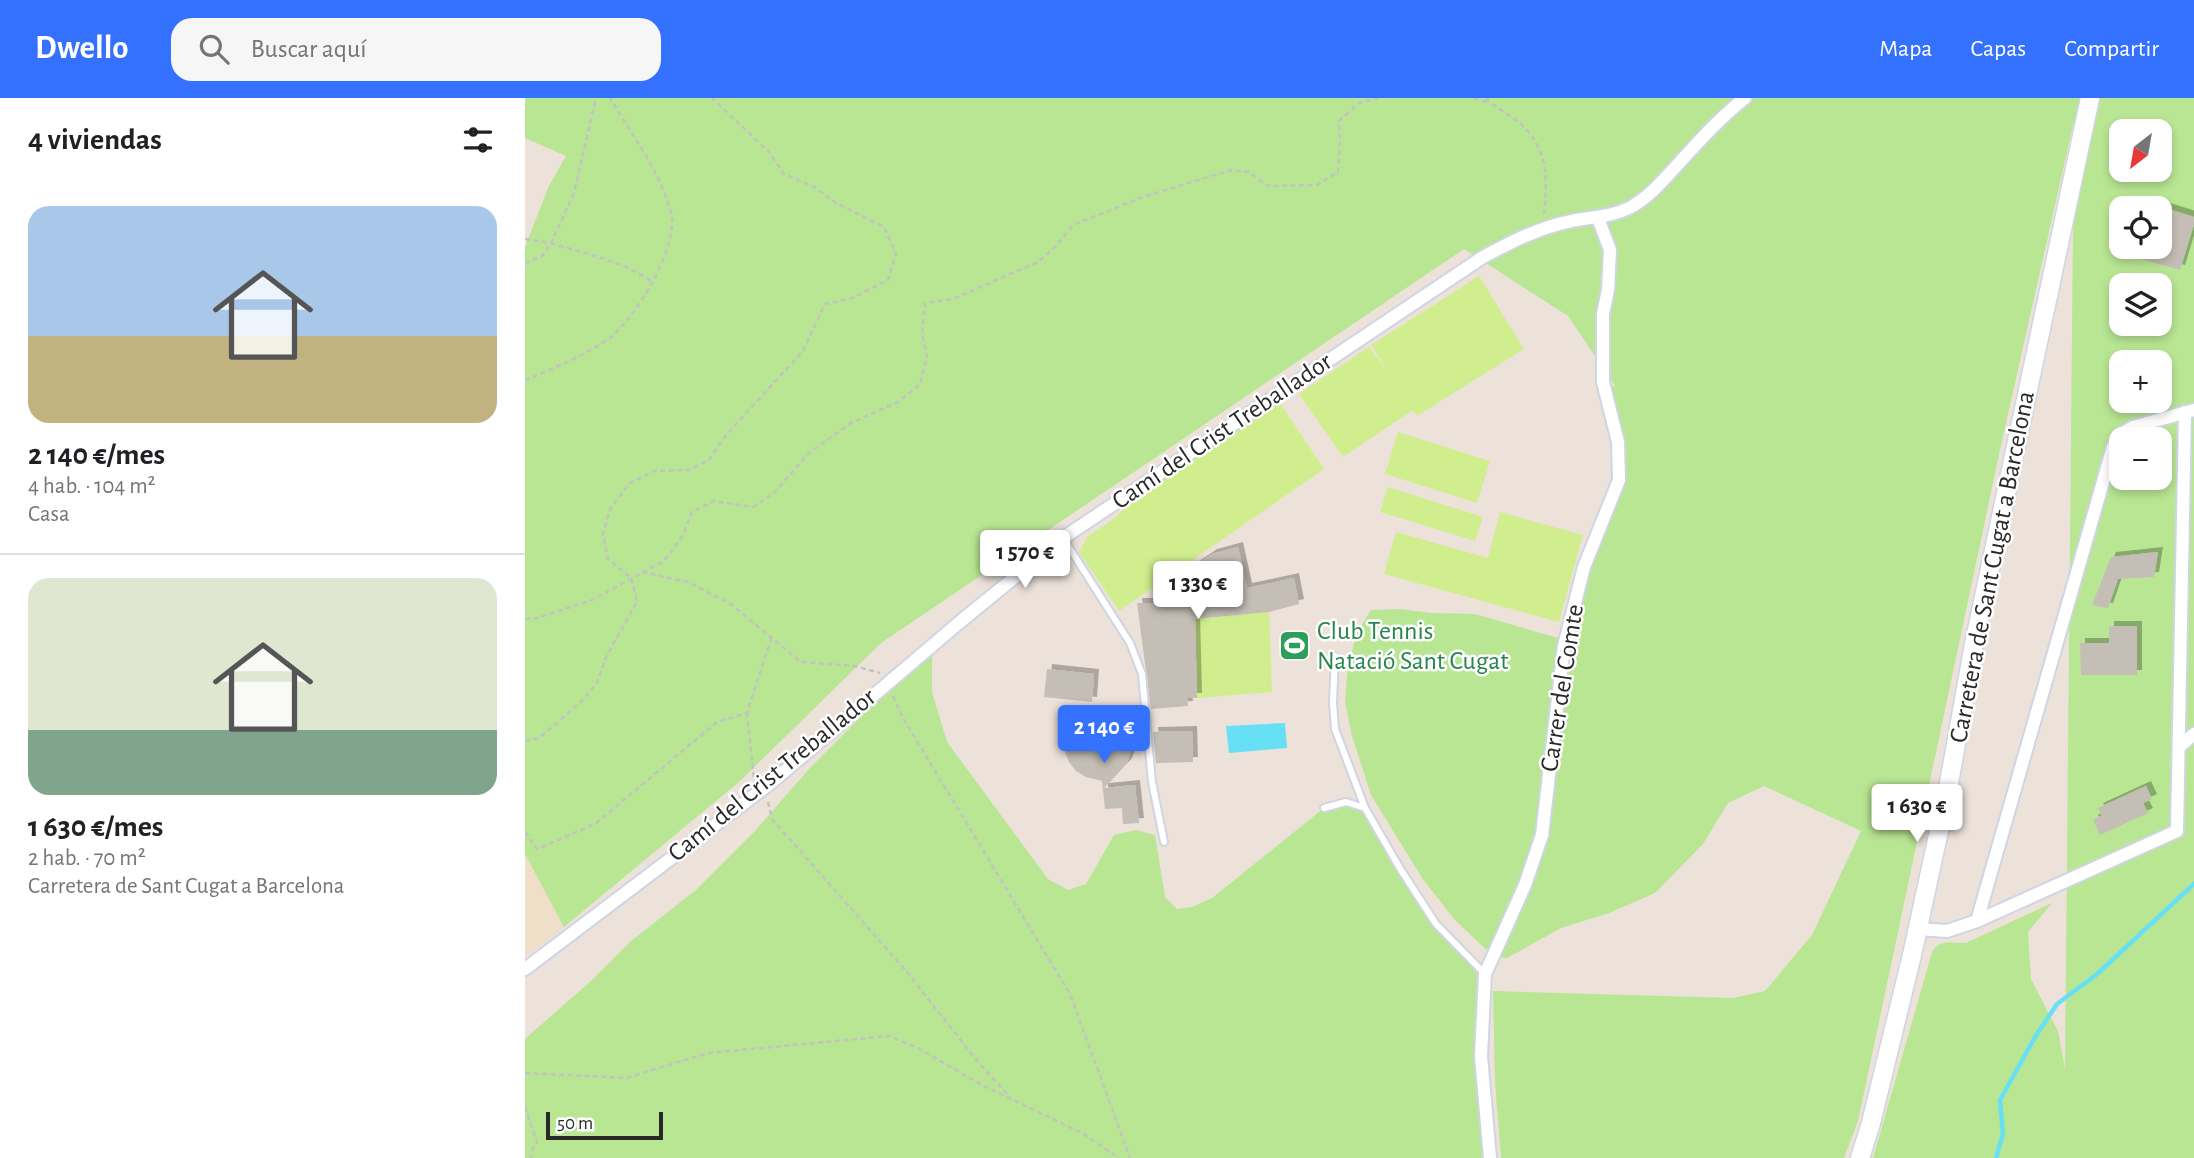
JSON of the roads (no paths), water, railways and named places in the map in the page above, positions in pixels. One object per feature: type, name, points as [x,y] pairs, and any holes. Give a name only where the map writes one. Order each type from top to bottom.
[{"type":"main road","name":"Carretera de Sant Cugat a Barcelona","points":[[1860,1158],[1918,929],[1947,794],[1974,644],[2090,98]]},
{"type":"street","name":"Camí del Crist Treballador","points":[[528,965],[756,793],[1063,538],[1483,257],[1517,239],[1573,221],[1598,218],[1627,209],[1645,198],[1713,125],[1745,98]]},
{"type":"street","name":"Carrer del Comte","points":[[1490,1158],[1481,1056],[1485,974],[1525,885],[1542,835],[1564,646],[1584,567],[1619,480],[1618,442],[1603,382],[1603,314],[1608,290],[1610,250],[1598,218]]},
{"type":"street","points":[[1918,929],[1947,930],[1977,921],[2178,831],[2189,411],[2133,427],[2121,434],[2113,447],[1977,921]]},
{"type":"street","points":[[2179,747],[2194,734]]},
{"type":"lane","points":[[1063,538],[1130,643],[1142,674],[1152,782],[1164,842]]},
{"type":"lane","points":[[1335,656],[1335,729],[1365,808],[1436,923],[1485,974]]},
{"type":"lane","points":[[1324,808],[1346,802],[1365,808]]},
{"type":"water","points":[[1285,723],[1287,748],[1229,753],[1226,726]]},
{"type":"waterway","points":[[1996,1158],[2003,1134],[2000,1100],[2057,1004],[2096,975],[2194,884]]},
{"type":"place","name":"Club Tennis Natació Sant Cugat","points":[[1294,646]]}]
